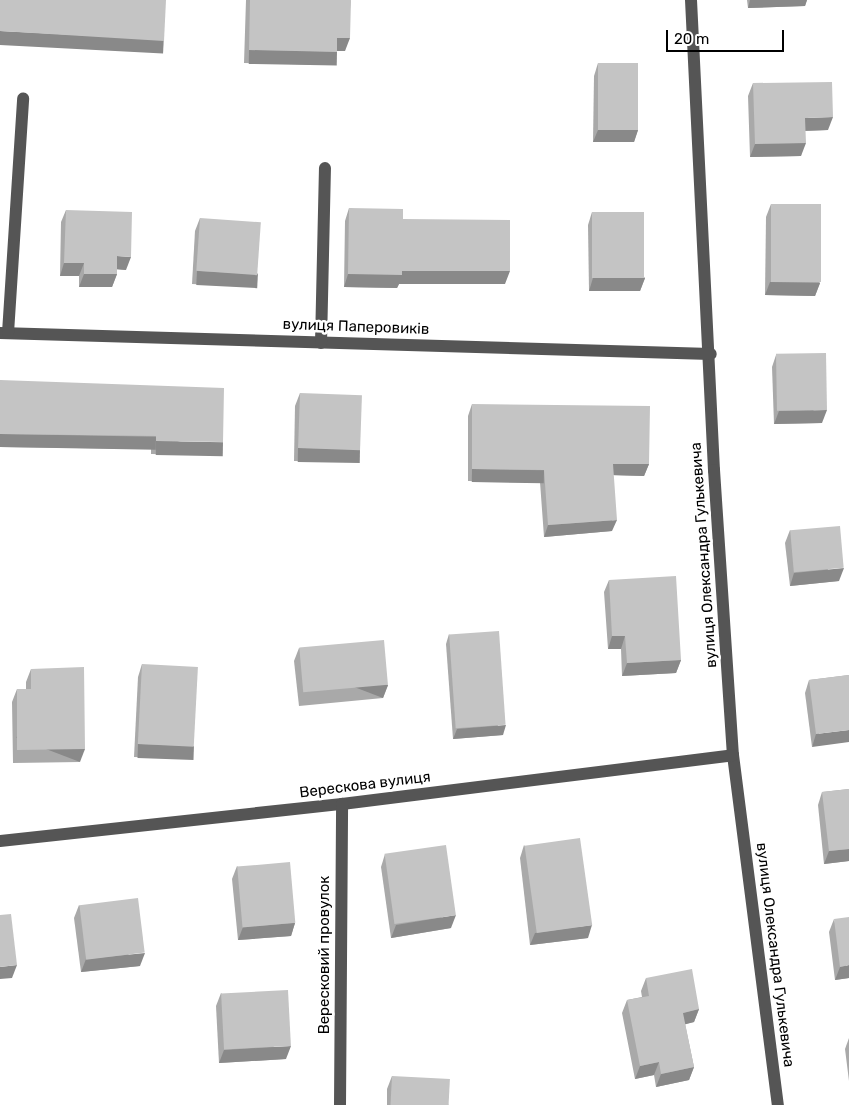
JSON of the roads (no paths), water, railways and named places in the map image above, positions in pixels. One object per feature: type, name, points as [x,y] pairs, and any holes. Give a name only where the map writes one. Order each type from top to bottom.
[{"type":"street","name":"вулиця Олександра Гулькевича","points":[[691,0],[710,354],[714,470],[734,755],[778,1105]]},
{"type":"street","points":[[4,333],[24,98]]},
{"type":"street","points":[[321,342],[325,168]]},
{"type":"street","name":"вулиця Паперовиків","points":[[4,333],[710,354]]},
{"type":"street","name":"Верескова вулиця","points":[[0,841],[342,804],[734,755]]},
{"type":"street","name":"Вересковий провулок","points":[[340,1105],[342,804]]}]
